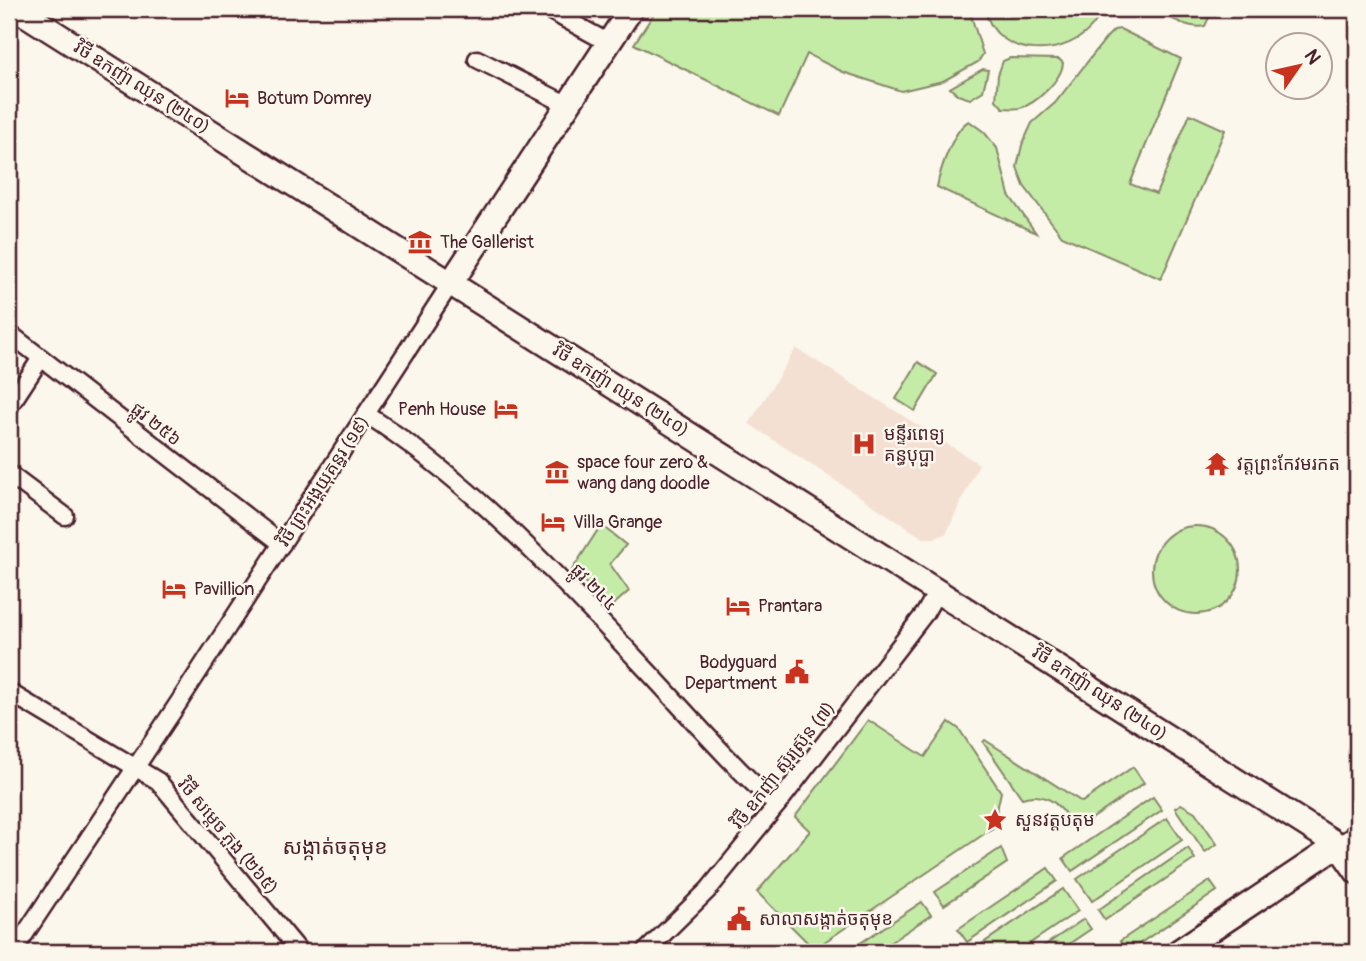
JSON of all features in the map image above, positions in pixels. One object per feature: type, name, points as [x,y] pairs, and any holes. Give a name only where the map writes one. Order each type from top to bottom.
[{"type":"street","name":"វិថី ឧកញ៉ា ឈុន (២៤០)","points":[[17,9],[1339,845],[1357,872]]},
{"type":"street","points":[[547,9],[608,43]]},
{"type":"street","name":"វិថី ព្រះអង្គយុគន្ធរ (១៩)","points":[[13,952],[631,9]]},
{"type":"street","points":[[477,59],[568,105]]},
{"type":"street","name":"ផ្លូវ ២៥៦","points":[[9,333],[282,544]]},
{"type":"street","points":[[9,407],[41,358]]},
{"type":"street","name":"ផ្លូវ ២៤៤","points":[[366,414],[398,435],[492,511],[621,643],[751,783],[777,805]]},
{"type":"street","points":[[9,474],[65,516]]},
{"type":"street","name":"វិថី ឧកញ៉ា ស៊ួរស៊្រុន (៧)","points":[[645,952],[708,890],[777,805],[925,613],[938,590]]},
{"type":"street","name":"វិថី សម្តេច ភួង (២៦៥)","points":[[9,692],[158,782],[300,952]]},
{"type":"street","points":[[1178,952],[1339,845],[1353,835],[1357,827]]},
{"type":"shaded area","name":"មន្ទីរពេទ្យ គន្ធបុប្ផា","points":[[796,348],[979,464],[946,534],[923,538],[749,424]]},
{"type":"green space","points":[[657,9],[969,9],[983,54],[978,62],[943,81],[901,91],[843,72],[807,54],[779,116],[634,44]]},
{"type":"green space","points":[[985,9],[1077,9],[1093,16],[1096,21],[1084,34],[1070,43],[1035,49],[1018,46],[1003,38],[992,26]]},
{"type":"green space","points":[[1152,9],[1213,9],[1205,26],[1198,27],[1178,22]]},
{"type":"green space","points":[[1120,29],[1181,59],[1130,184],[1156,194],[1190,114],[1225,130],[1161,279],[1062,236],[1024,186],[1017,167],[1022,145],[1032,123],[1055,103],[1107,37],[1114,30]]},
{"type":"green space","points":[[1010,58],[1059,59],[1063,63],[1053,83],[1033,102],[1020,108],[1003,108],[996,100],[998,75],[1003,61]]},
{"type":"green space","points":[[983,69],[988,70],[983,91],[970,99],[958,95],[950,88]]},
{"type":"green space","points":[[969,121],[984,132],[997,148],[1009,195],[1036,233],[937,187],[953,140]]},
{"type":"green space","points":[[918,362],[937,374],[915,411],[896,399]]},
{"type":"green space","points":[[601,525],[626,545],[610,564],[629,591],[611,607],[572,570]]},
{"type":"green space","points":[[1196,526],[1213,530],[1227,539],[1236,553],[1240,570],[1236,587],[1227,601],[1213,610],[1196,614],[1179,610],[1165,601],[1156,587],[1152,570],[1156,553],[1165,539],[1179,530]]},
{"type":"green space","points":[[868,720],[925,757],[949,722],[959,729],[1001,792],[993,828],[814,949],[757,892],[810,831],[795,817]]},
{"type":"green space","points":[[985,740],[1082,802],[1133,767],[1144,783],[1074,831],[1066,815],[1048,799],[1031,796],[1022,798],[983,742]]},
{"type":"green space","points":[[1153,797],[1162,810],[1072,871],[1063,858]]},
{"type":"green space","points":[[1181,804],[1195,812],[1217,844],[1205,852],[1175,808]]},
{"type":"green space","points":[[1167,818],[1182,840],[1092,901],[1077,879]]},
{"type":"green space","points":[[1001,848],[1007,863],[944,905],[935,892]]},
{"type":"green space","points":[[1188,848],[1195,859],[1105,920],[1098,910]]},
{"type":"green space","points":[[1048,868],[1057,881],[967,942],[958,929]]},
{"type":"green space","points":[[1210,881],[1217,891],[1127,952],[1120,941]]},
{"type":"green space","points":[[1063,889],[1078,911],[1017,952],[973,950]]},
{"type":"green space","points":[[922,902],[931,915],[876,952],[847,952]]},
{"type":"green space","points":[[1084,919],[1091,929],[1057,952],[1035,952]]},
{"type":"place","name":"Botum Domrey","points":[[237,98]]},
{"type":"place","name":"The Gallerist","points":[[420,242]]},
{"type":"place","name":"Penh House","points":[[506,409]]},
{"type":"place","name":"មន្ទីរពេទ្យ គន្ធបុប្ផា","points":[[864,444]]},
{"type":"place","name":"វត្តព្រះកែវមរកត","points":[[1217,464]]},
{"type":"place","name":"space four zero & wang dang doodle","points":[[557,472]]},
{"type":"place","name":"Villa Grange","points":[[553,522]]},
{"type":"place","name":"Pavillion","points":[[174,589]]},
{"type":"place","name":"Prantara","points":[[738,606]]},
{"type":"place","name":"Bodyguard Department","points":[[797,672]]},
{"type":"place","name":"សួនវត្តបតុម","points":[[995,820]]},
{"type":"place","name":"សាលាសង្កាត់ចតុមុខ","points":[[739,919]]},
{"type":"district","name":"សង្កាត់ចតុមុខ","points":[[335,847]]}]
